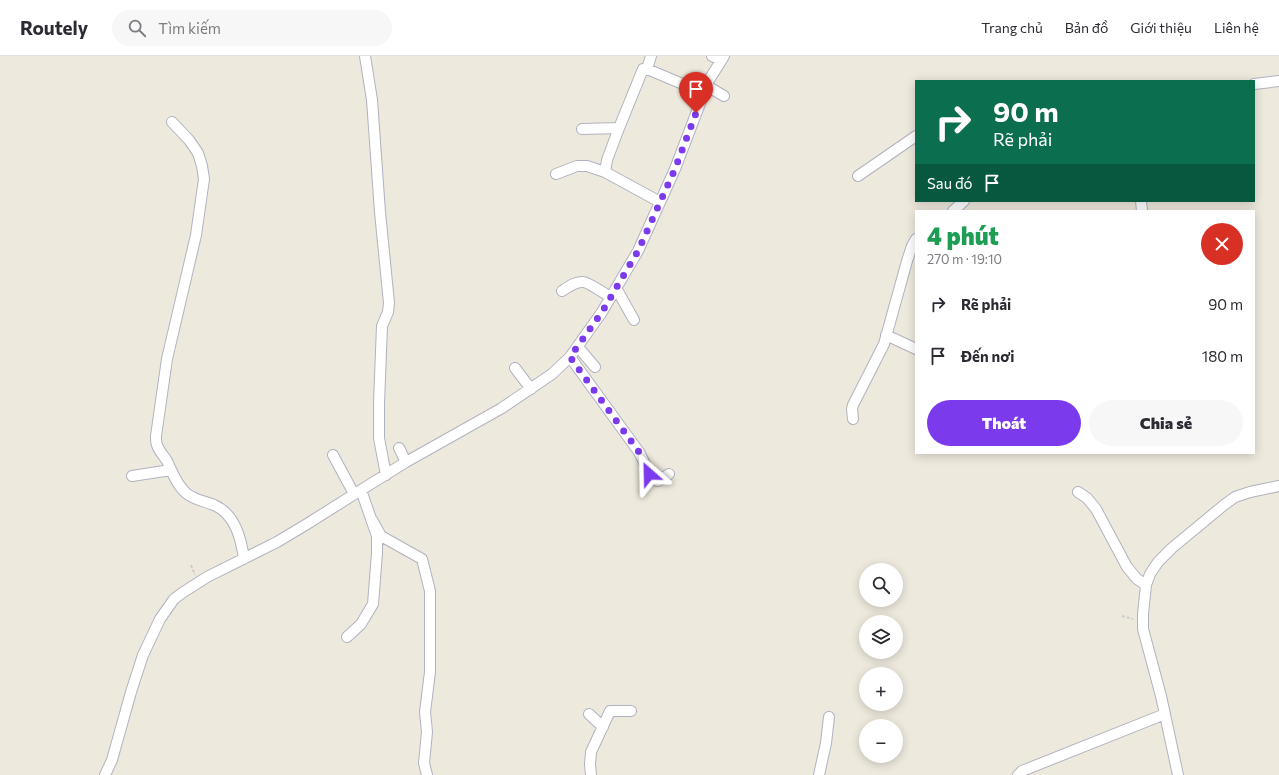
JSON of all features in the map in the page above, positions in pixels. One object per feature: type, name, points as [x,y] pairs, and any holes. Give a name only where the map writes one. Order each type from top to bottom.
[{"type":"street","points":[[365,56],[372,100],[380,212],[389,303],[388,312],[382,326],[379,403],[379,438],[386,475]]},
{"type":"street","points":[[647,69],[651,56]]},
{"type":"street","points":[[105,775],[112,760],[143,654],[160,619],[171,604],[182,593],[207,577],[244,559],[307,524],[406,462],[502,408],[552,374],[570,357],[611,298],[638,251],[675,169],[705,89],[719,57]]},
{"type":"street","points":[[605,172],[607,160],[640,72],[644,69],[724,96]]},
{"type":"street","points":[[1255,84],[1279,81]]},
{"type":"street","points":[[172,122],[189,140],[198,153],[204,179],[196,235],[167,359],[156,436],[157,445],[164,455],[179,485],[186,493],[198,500],[214,505],[223,510],[231,519],[240,536],[244,559]]},
{"type":"street","points":[[582,129],[619,128]]},
{"type":"street","points":[[858,176],[915,137]]},
{"type":"street","points":[[556,174],[581,166],[587,166],[605,172],[660,202]]},
{"type":"street","points":[[955,210],[964,205]]},
{"type":"street","points":[[853,419],[853,405],[884,344],[907,261],[915,241]]},
{"type":"street","points":[[562,291],[572,284],[585,282],[611,298]]},
{"type":"street","points":[[616,288],[634,320]]},
{"type":"street","points":[[886,335],[915,349]]},
{"type":"street","points":[[578,347],[595,367]]},
{"type":"street","points":[[570,357],[639,452],[653,480],[658,481],[669,474]]},
{"type":"street","points":[[515,368],[531,389]]},
{"type":"street","points":[[399,448],[406,462]]},
{"type":"street","points":[[333,455],[357,492],[381,536],[422,559],[430,591],[430,672],[425,712],[427,732],[424,763],[427,775]]},
{"type":"street","points":[[132,476],[171,470]]},
{"type":"street","points":[[1178,775],[1165,714],[1143,629],[1146,585],[1150,574],[1158,562],[1172,548],[1224,505],[1236,497],[1250,492],[1279,486]]},
{"type":"street","points":[[1078,492],[1087,498],[1096,509],[1127,567],[1137,579],[1146,585]]},
{"type":"street","points":[[347,638],[362,624],[373,604],[377,536],[372,520]]},
{"type":"street","points":[[591,775],[591,752],[610,711],[631,711]]},
{"type":"street","points":[[589,714],[603,726]]},
{"type":"street","points":[[1018,775],[1022,771],[1165,714]]},
{"type":"street","points":[[820,775],[829,717]]},
{"type":"route","points":[[649,474],[646,464],[639,452],[570,357],[602,312],[638,251],[675,169],[696,113]]}]
